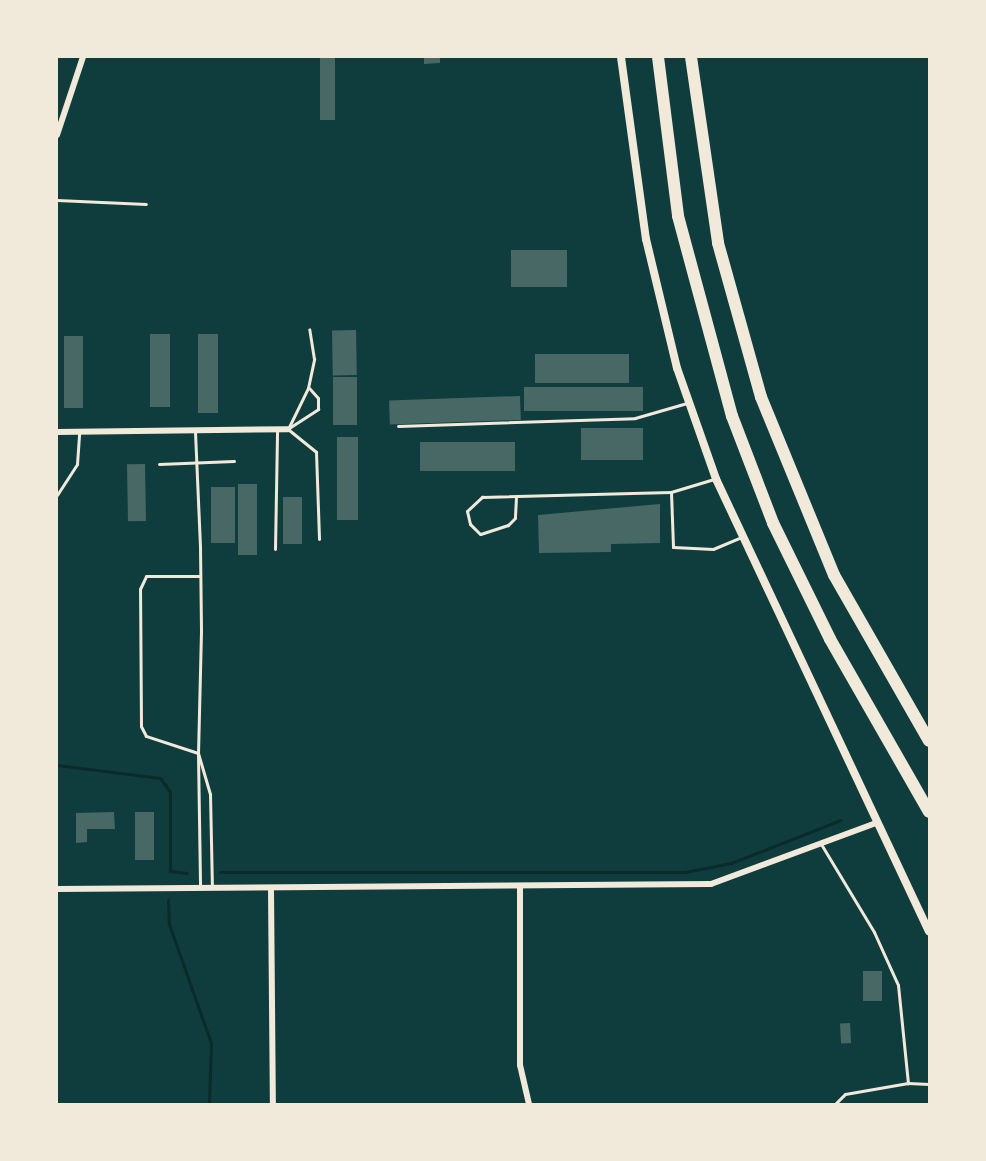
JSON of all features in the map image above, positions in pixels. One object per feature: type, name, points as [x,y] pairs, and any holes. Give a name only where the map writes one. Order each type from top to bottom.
[{"type":"highway","points":[[658,57],[678,216],[732,416],[773,523],[830,639],[929,812]]},
{"type":"highway","points":[[691,57],[718,243],[761,398],[834,575],[929,741]]},
{"type":"street","points":[[57,135],[83,57]]},
{"type":"street","points":[[621,57],[646,239],[689,402],[716,478],[741,537],[929,931]]},
{"type":"street","points":[[57,432],[288,429]]},
{"type":"street","points":[[57,889],[520,888],[711,884],[876,823]]},
{"type":"street","points":[[520,888],[520,1065],[529,1104]]},
{"type":"street","points":[[272,889],[273,1104]]},
{"type":"lane","points":[[57,200],[147,204]]},
{"type":"lane","points":[[288,429],[308,388],[314,359],[309,329]]},
{"type":"lane","points":[[288,429],[318,409],[318,398],[308,388]]},
{"type":"lane","points":[[398,426],[635,418],[689,402]]},
{"type":"lane","points":[[275,549],[277,429]]},
{"type":"lane","points":[[288,429],[316,452],[319,539]]},
{"type":"lane","points":[[195,430],[200,576],[198,753],[200,889]]},
{"type":"lane","points":[[57,495],[77,464],[79,432]]},
{"type":"lane","points":[[159,464],[234,461]]},
{"type":"lane","points":[[516,497],[515,518],[508,525],[480,534],[470,524],[467,512],[482,497],[671,492],[716,478]]},
{"type":"lane","points":[[671,492],[673,547],[713,549],[741,537]]},
{"type":"lane","points":[[198,753],[146,736],[141,726],[140,590],[146,576],[200,576]]},
{"type":"lane","points":[[198,753],[210,794],[212,889]]},
{"type":"lane","points":[[821,844],[874,932],[898,985],[908,1083]]},
{"type":"lane","points":[[835,1104],[845,1094],[908,1083],[929,1084]]},
{"type":"building","points":[[320,57],[335,57],[335,120],[320,120]]},
{"type":"building","points":[[424,57],[440,57],[440,63],[424,64]]},
{"type":"building","points":[[511,250],[567,250],[567,287],[511,287]]},
{"type":"building","points":[[332,330],[356,330],[357,375],[333,375]]},
{"type":"building","points":[[150,334],[170,334],[170,407],[150,407]]},
{"type":"building","points":[[198,334],[218,334],[218,413],[198,413]]},
{"type":"building","points":[[64,336],[83,336],[83,408],[64,408]]},
{"type":"building","points":[[535,354],[629,354],[629,383],[535,383]]},
{"type":"building","points":[[333,377],[357,377],[357,425],[333,425]]},
{"type":"building","points":[[524,387],[643,387],[643,411],[524,411]]},
{"type":"building","points":[[520,396],[521,420],[390,425],[389,401]]},
{"type":"building","points":[[581,428],[643,428],[643,460],[581,460]]},
{"type":"building","points":[[337,437],[358,437],[358,520],[337,520]]},
{"type":"building","points":[[420,442],[515,442],[515,471],[420,471]]},
{"type":"building","points":[[127,464],[145,464],[146,521],[128,521]]},
{"type":"building","points":[[238,484],[257,484],[257,555],[238,555]]},
{"type":"building","points":[[211,487],[235,487],[235,543],[211,543]]},
{"type":"building","points":[[283,497],[302,497],[302,544],[283,544]]},
{"type":"building","points":[[660,504],[660,543],[611,544],[611,552],[539,553],[538,515]]},
{"type":"building","points":[[114,812],[115,829],[87,829],[87,842],[76,843],[76,813]]},
{"type":"building","points":[[135,812],[154,812],[154,860],[135,860]]},
{"type":"building","points":[[863,971],[882,971],[882,1001],[863,1001]]},
{"type":"building","points":[[850,1023],[851,1043],[841,1043],[840,1024]]},
{"type":"waterway","points":[[57,765],[160,778],[170,792],[170,871],[187,873]]},
{"type":"waterway","points":[[220,872],[685,872],[731,863],[841,820]]},
{"type":"waterway","points":[[168,900],[169,924],[211,1043],[209,1104]]}]
